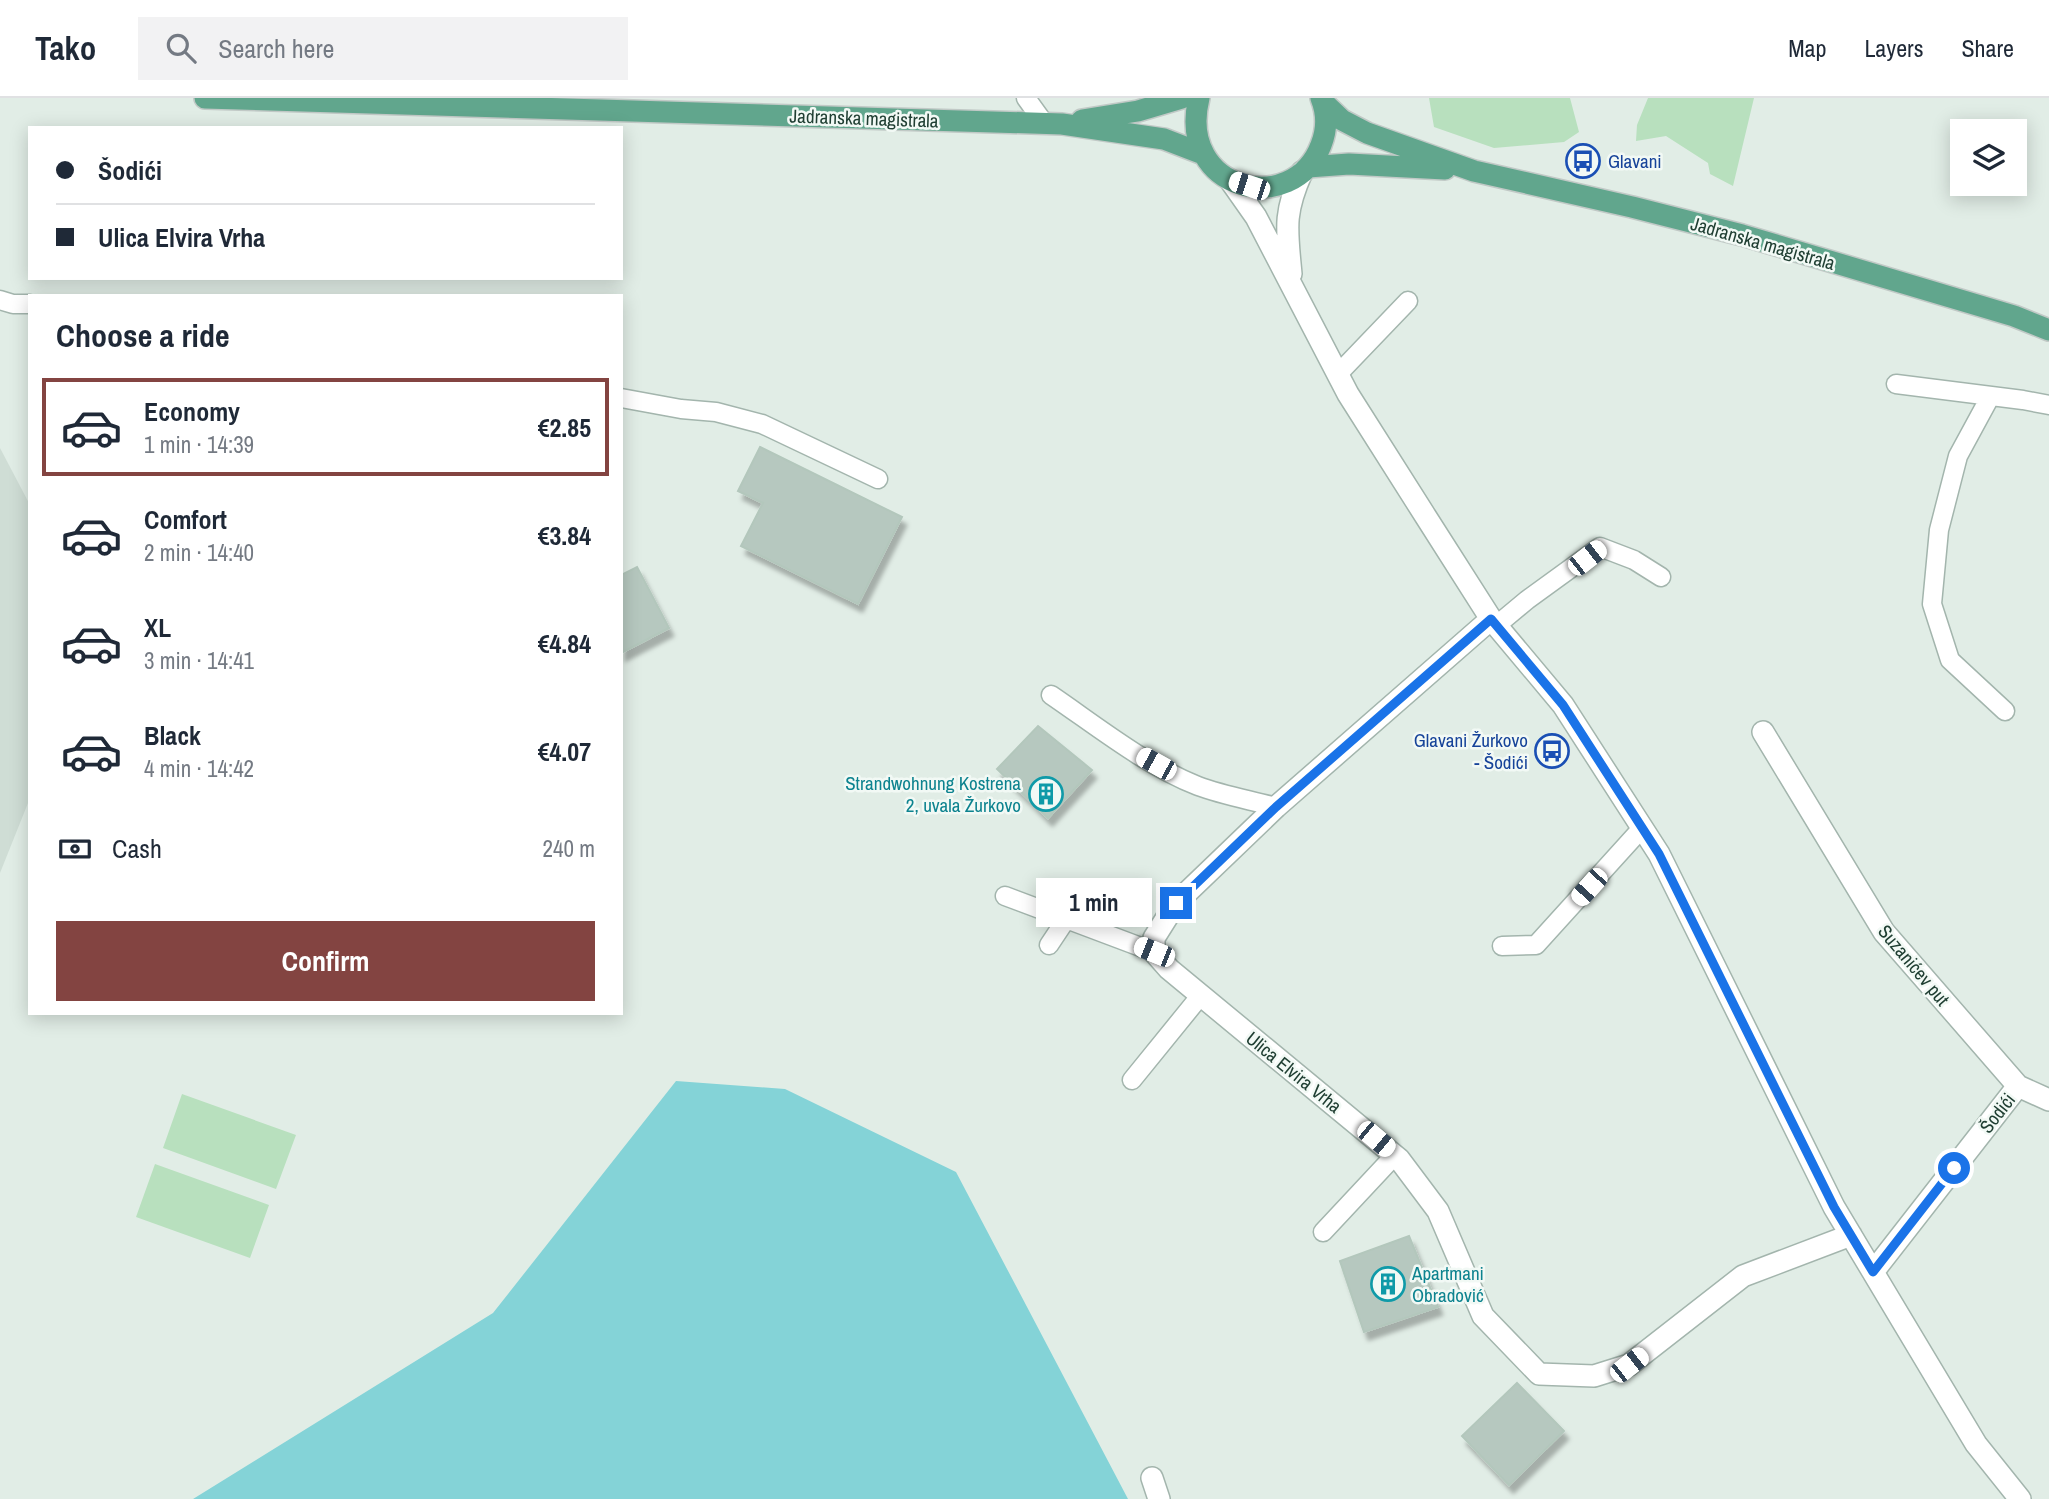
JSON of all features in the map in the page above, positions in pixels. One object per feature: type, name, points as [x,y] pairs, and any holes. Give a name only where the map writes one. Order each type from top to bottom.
[{"type":"main road","name":"Jadranska magistrala","points":[[205,98],[1053,123],[1164,139],[1203,154],[1215,169],[1230,180],[1249,186],[1268,187],[1286,182],[1305,170],[1318,153],[1324,136],[1322,100]]},
{"type":"main road","name":"Jadranska magistrala","points":[[1053,123],[1138,111],[1182,98]]},
{"type":"main road","points":[[1199,98],[1195,117],[1196,136],[1203,154]]},
{"type":"main road","name":"Jadranska magistrala","points":[[1322,100],[1342,120],[1367,133],[1474,171],[1742,235],[2014,316],[2049,330]]},
{"type":"main road","name":"Jadranska magistrala","points":[[1305,170],[1349,164],[1474,171]]},
{"type":"street","points":[[1293,287],[1286,226],[1291,198],[1305,170]]},
{"type":"street","points":[[1230,180],[1256,217],[1338,374],[1494,622],[1563,705],[1659,854],[1834,1207],[1976,1444],[2020,1499]]},
{"type":"street","points":[[1154,952],[1154,938],[1176,903],[1276,807],[1494,622]]},
{"type":"street","name":"Suzanićev put","points":[[1763,732],[1884,932],[2018,1086],[2049,1100]]},
{"type":"street","name":"Ulica Elvira Vrha","points":[[1154,952],[1169,969],[1395,1155],[1438,1211],[1483,1316],[1539,1374],[1594,1376],[1629,1365],[1743,1276],[1851,1235]]},
{"type":"street","name":"Šodići","points":[[1873,1272],[2018,1086]]},
{"type":"street","points":[[1152,1478],[1159,1499]]},
{"type":"lane","points":[[597,110],[630,98]]},
{"type":"lane","points":[[1026,98],[1053,123]]},
{"type":"lane","points":[[0,300],[13,304],[28,304]]},
{"type":"lane","points":[[1338,374],[1408,302]]},
{"type":"lane","points":[[1896,384],[2049,405]]},
{"type":"lane","points":[[1990,397],[1958,456],[1939,530],[1932,604],[1950,660],[2005,711]]},
{"type":"lane","points":[[623,398],[681,409],[716,412],[762,424],[878,480]]},
{"type":"lane","points":[[1494,622],[1600,547],[1634,560],[1661,578]]},
{"type":"lane","points":[[1051,695],[1139,755],[1173,774],[1199,786],[1276,807]]},
{"type":"lane","points":[[1502,946],[1536,945],[1642,828]]},
{"type":"lane","points":[[1005,896],[1154,952]]},
{"type":"lane","points":[[1049,945],[1067,918]]},
{"type":"lane","points":[[1132,1080],[1201,995]]},
{"type":"lane","points":[[1323,1232],[1395,1155]]},
{"type":"shaded area","points":[[0,448],[28,501],[28,803],[0,873]]},
{"type":"green space","points":[[1429,98],[1570,98],[1579,132],[1564,142],[1494,148],[1434,127]]},
{"type":"green space","points":[[1648,98],[1754,98],[1733,186],[1710,174],[1708,163],[1666,136],[1636,141],[1637,125]]},
{"type":"green space","points":[[182,1094],[296,1135],[276,1189],[163,1148]]},
{"type":"green space","points":[[155,1164],[269,1205],[250,1258],[136,1217]]},
{"type":"water","points":[[676,1081],[785,1089],[956,1172],[1128,1499],[193,1499],[493,1313]]},
{"type":"building","points":[[760,447],[902,517],[858,604],[741,546],[763,503],[738,491]]},
{"type":"building","points":[[637,567],[669,628],[623,652],[623,574]]},
{"type":"building","name":"Strandwohnung Kostrena 2, uvala Žurkovo","points":[[1038,726],[1092,770],[1048,818],[997,769]]},
{"type":"building","name":"Apartmani Obradović","points":[[1409,1236],[1438,1307],[1364,1332],[1340,1261]]},
{"type":"building","points":[[1517,1383],[1564,1431],[1509,1485],[1462,1436]]},
{"type":"place","name":"Glavani","points":[[1583,161]]},
{"type":"place","name":"Glavani Žurkovo - Šodići","points":[[1552,751]]},
{"type":"place","name":"Strandwohnung Kostrena 2, uvala Žurkovo","points":[[1046,794]]},
{"type":"place","name":"Apartmani Obradović","points":[[1388,1284]]},
{"type":"route","points":[[1176,903],[1276,807],[1491,619],[1563,705],[1659,854],[1834,1207],[1873,1272],[1954,1168]]}]
